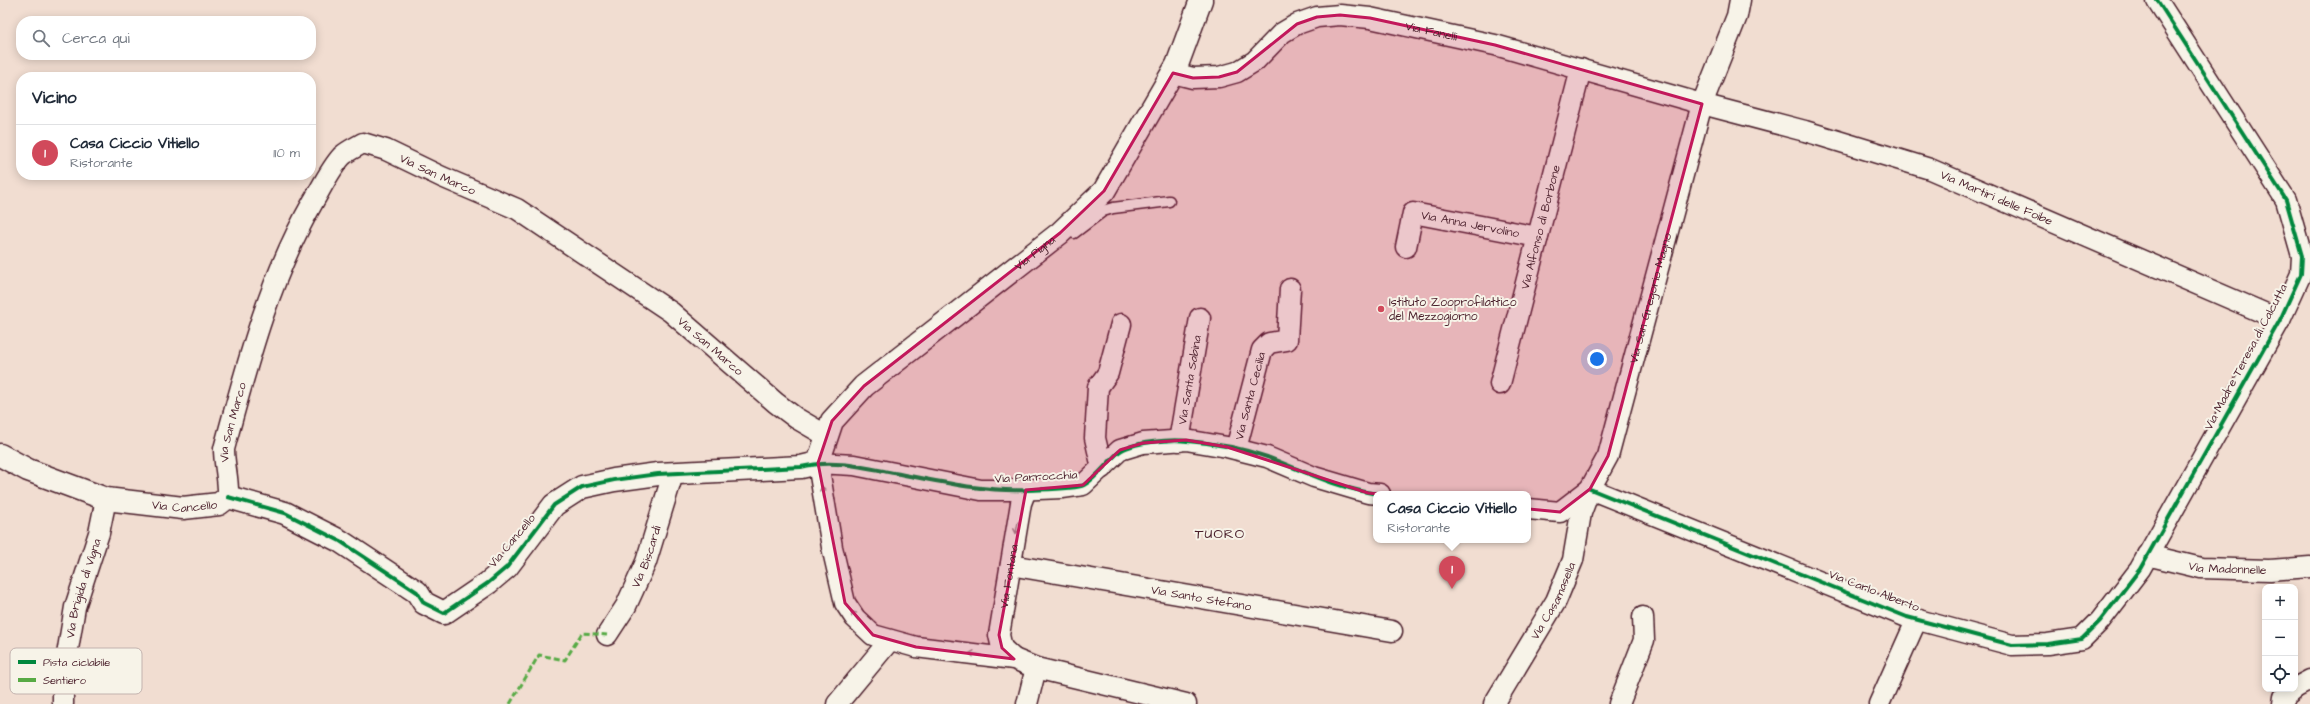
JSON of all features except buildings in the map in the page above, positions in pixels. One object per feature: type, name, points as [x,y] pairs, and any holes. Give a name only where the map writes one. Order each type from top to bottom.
[{"type":"street","name":"Via Pigna","points":[[818,463],[832,421],[864,386],[1060,233],[1104,191],[1173,73],[1201,0]]},
{"type":"street","name":"Via San Gregorio Magno","points":[[1590,489],[1608,456],[1702,104],[1737,16],[1740,0]]},
{"type":"street","name":"Via Madre Teresa di Calcutta","points":[[2147,555],[2280,320],[2301,274],[2302,256],[2286,200],[2158,0]]},
{"type":"street","name":"Via Fanelli","points":[[1173,73],[1193,78],[1219,78],[1237,72],[1255,61],[1282,33],[1297,24],[1317,17],[1340,15],[1370,18],[1495,45],[1702,104]]},
{"type":"street","name":"Via Alfonso di Borbone","points":[[1500,384],[1581,69]]},
{"type":"street","name":"Via Martiri delle Foibe","points":[[1702,104],[1805,131],[1930,169],[2280,320]]},
{"type":"street","name":"Via San Marco","points":[[228,497],[229,486],[224,466],[224,449],[256,330],[274,282],[300,224],[327,177],[343,155],[363,144],[386,150],[442,177],[517,209],[671,312],[776,403],[796,418],[827,436]]},
{"type":"street","name":"Via Anna Jervolino","points":[[1406,248],[1414,213],[1538,237]]},
{"type":"street","name":"Via Santa Cecilia","points":[[1236,449],[1262,350],[1269,343],[1287,340],[1290,288]]},
{"type":"street","name":"Via Santa Sabina","points":[[1179,441],[1200,318]]},
{"type":"street","points":[[1102,468],[1095,438],[1098,387],[1108,373],[1121,324]]},
{"type":"street","name":"Via Parrocchia","points":[[818,463],[854,465],[981,490],[1026,490],[1083,485],[1120,450],[1143,443],[1179,441],[1236,449],[1267,457],[1314,477],[1373,493]]},
{"type":"street","name":"Via Cancello","points":[[0,455],[28,470],[106,498],[183,508],[219,504],[228,497],[285,513],[340,541],[417,592],[424,603],[444,613],[488,583],[507,567],[554,506],[582,487],[614,480],[673,474],[801,467],[818,463]]},
{"type":"street","points":[[818,463],[832,547],[845,603],[855,618],[873,635],[916,647],[1014,659],[1036,668],[1149,700],[1186,704]]},
{"type":"street","name":"Via Biscardi","points":[[607,635],[626,606],[646,562],[673,474]]},
{"type":"street","points":[[1531,509],[1560,512],[1590,489]]},
{"type":"street","name":"Via Carlo Alberto","points":[[1590,489],[1907,617],[2012,645],[2048,644],[2082,639],[2100,621],[2140,569],[2147,555]]},
{"type":"street","name":"Via Casamasella","points":[[1494,704],[1556,601],[1573,560],[1581,513],[1590,489]]},
{"type":"street","name":"Via Fontana","points":[[1014,659],[1002,648],[999,635],[1021,503],[1026,490]]},
{"type":"street","name":"Via Brigida di Vigna","points":[[68,648],[75,607],[99,533],[106,498]]},
{"type":"street","name":"Via Madonnelle","points":[[2147,555],[2201,568],[2270,570],[2310,567]]},
{"type":"street","name":"Via Santo Stefano","points":[[1011,565],[1392,631]]},
{"type":"street","points":[[1619,704],[1644,640],[1643,616]]},
{"type":"street","points":[[1878,704],[1917,619]]},
{"type":"street","points":[[838,703],[890,640]]},
{"type":"street","points":[[1028,704],[1036,668]]},
{"type":"street","points":[[2298,686],[2310,680]]},
{"type":"street","points":[[2282,704],[2284,697],[2290,692]]},
{"type":"lane","points":[[984,292],[1017,275],[1103,211],[1113,208],[1169,201]]},
{"type":"highlighted area","points":[[1340,15],[1370,18],[1495,45],[1702,104],[1608,456],[1590,489],[1560,512],[1368,493],[1227,447],[1186,440],[1143,443],[1120,450],[1083,485],[1026,490],[999,635],[1002,648],[1014,659],[916,647],[873,635],[845,603],[818,463],[832,421],[864,386],[1060,233],[1104,191],[1173,73],[1193,78],[1219,77],[1237,72],[1297,24],[1317,17]]},
{"type":"marked path","points":[[510,704],[539,655],[565,660],[582,633],[607,635]]},
{"type":"cycle path","points":[[1590,489],[1907,617],[2012,645],[2048,644],[2082,639],[2100,621],[2140,569],[2280,320],[2301,274],[2302,256],[2286,200],[2157,0]]},
{"type":"cycle path","points":[[228,497],[285,513],[340,541],[417,592],[424,603],[444,613],[488,583],[507,567],[554,505],[582,487],[614,480],[658,474],[836,464],[859,466],[976,488],[1010,490],[1064,489],[1084,485],[1119,452],[1125,449],[1152,442],[1180,440],[1248,451],[1336,484],[1373,493]]},
{"type":"place","name":"Istituto Zooprofilattico del Mezzogiorno","points":[[1381,309]]},
{"type":"place","name":"Casa Ciccio Vitiello","points":[[1452,589]]},
{"type":"district","name":"TUORO","points":[[1220,534]]}]
